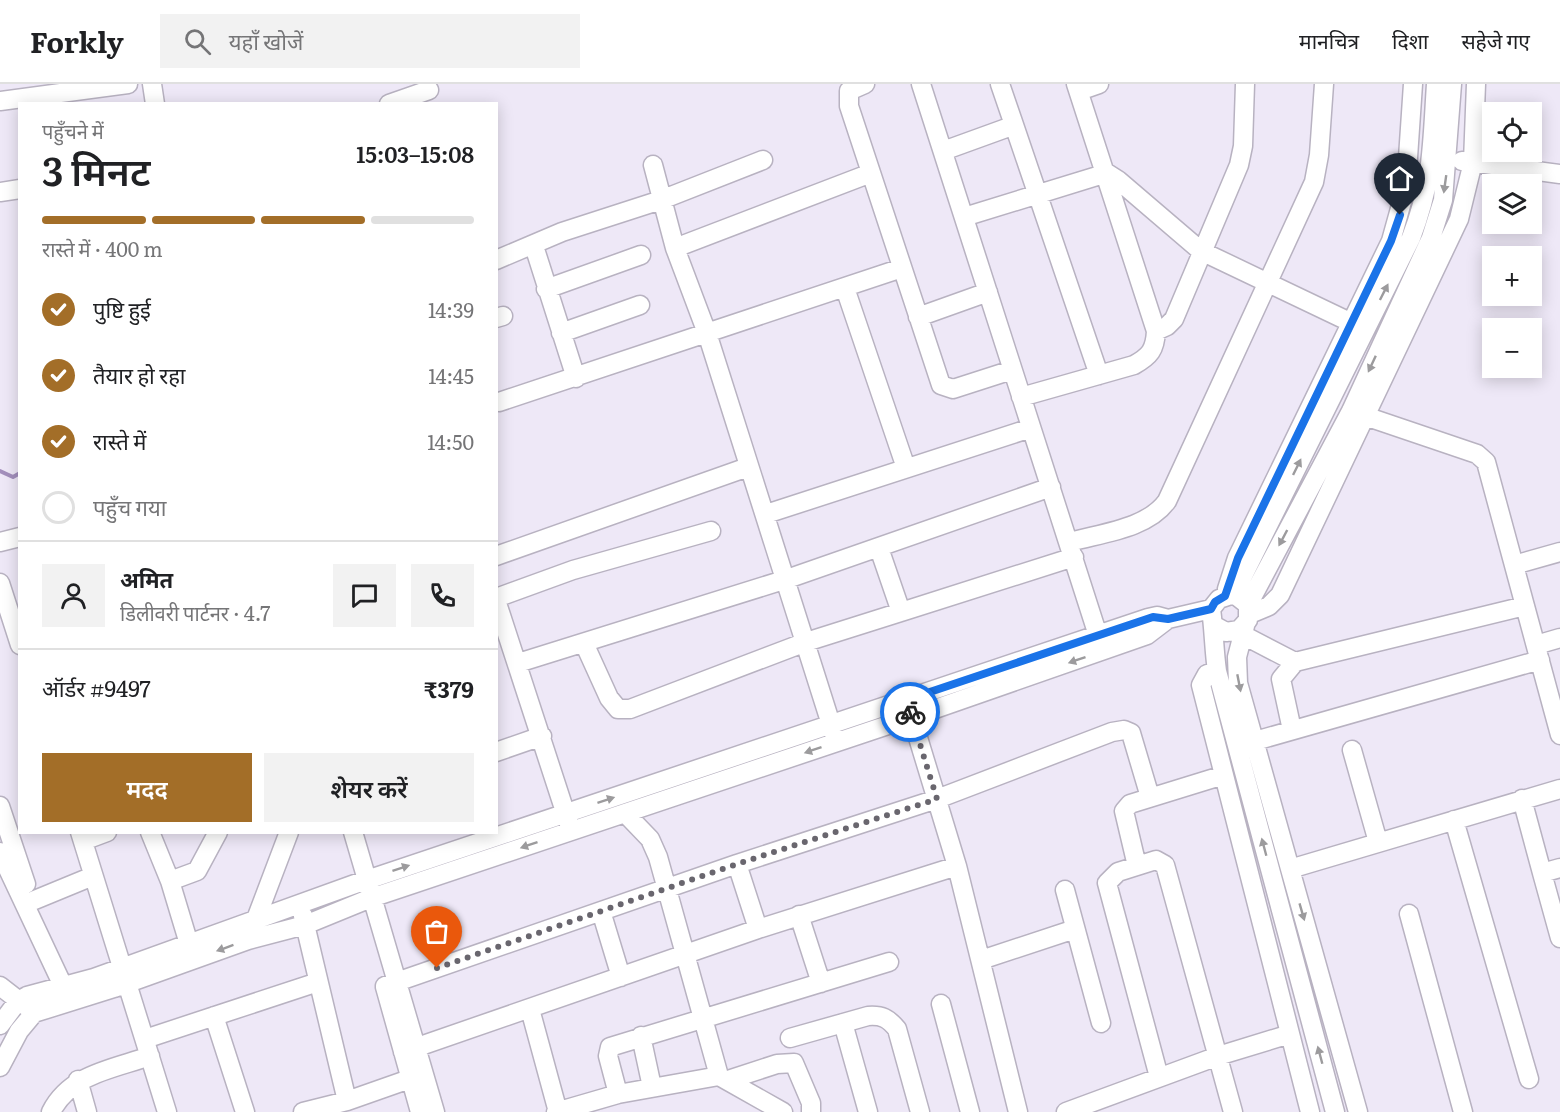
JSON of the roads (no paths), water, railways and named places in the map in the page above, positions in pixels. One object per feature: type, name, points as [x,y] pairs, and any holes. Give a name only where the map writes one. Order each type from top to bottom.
[{"type":"street","points":[[0,101],[128,84]]},
{"type":"street","points":[[152,84],[155,102]]},
{"type":"street","points":[[865,84],[849,91],[848,95],[871,173],[941,385],[947,389],[1012,370]]},
{"type":"street","points":[[921,84],[1101,644]]},
{"type":"street","points":[[1000,84],[1099,375]]},
{"type":"street","points":[[1021,397],[1134,365],[1149,357],[1155,346],[1156,331],[1078,88],[1099,84]]},
{"type":"street","points":[[1156,331],[1167,326],[1174,318],[1239,165],[1243,146],[1245,84]]},
{"type":"street","points":[[584,643],[609,698],[618,709],[630,709],[806,642],[902,612],[1072,550],[1145,521],[1158,513],[1167,501],[1314,182],[1320,154],[1324,84]]},
{"type":"street","points":[[1241,612],[1358,414],[1459,219],[1473,162],[1476,84]]},
{"type":"street","points":[[1358,414],[1434,229],[1443,200],[1441,85],[1413,86],[1406,187],[1391,241],[1238,558],[1241,612],[1237,657],[1238,682],[1358,1112]]},
{"type":"street","points":[[394,102],[434,86]]},
{"type":"street","points":[[943,151],[1005,130],[1012,126],[1012,119]]},
{"type":"street","points":[[1441,159],[1560,174]]},
{"type":"street","points":[[19,1031],[2,1018],[18,1001],[125,975],[305,925],[568,823],[1101,644],[1153,617],[1175,617],[1213,626],[1226,632],[1239,630],[1241,612],[1411,238],[1441,159]]},
{"type":"street","points":[[498,259],[534,246],[562,232],[661,200],[763,160]]},
{"type":"street","points":[[653,165],[675,248],[707,333],[748,467],[787,579],[834,734]]},
{"type":"street","points":[[675,248],[871,173]]},
{"type":"street","points":[[964,218],[1107,174],[1118,180],[1202,251],[1268,285],[1352,323]]},
{"type":"street","points":[[534,246],[576,378]]},
{"type":"street","points":[[546,289],[641,255]]},
{"type":"street","points":[[498,399],[576,378],[902,268]]},
{"type":"street","points":[[845,288],[906,468]]},
{"type":"street","points":[[918,317],[988,292]]},
{"type":"street","points":[[561,333],[640,305]]},
{"type":"street","points":[[1358,414],[1477,454],[1486,462],[1560,735]]},
{"type":"street","points":[[766,514],[1031,428]]},
{"type":"street","points":[[498,555],[748,467]]},
{"type":"street","points":[[518,663],[787,579],[1051,487]]},
{"type":"street","points":[[498,598],[573,570],[711,531]]},
{"type":"street","points":[[0,542],[18,538]]},
{"type":"street","points":[[879,548],[902,612]]},
{"type":"street","points":[[1514,565],[1560,552]]},
{"type":"street","points":[[0,583],[18,638]]},
{"type":"street","points":[[1295,662],[1241,612],[1215,602],[1213,626],[1217,671],[1335,1112]]},
{"type":"street","points":[[498,605],[542,736],[568,823]]},
{"type":"street","points":[[1292,730],[1281,679],[1295,662],[1526,606]]},
{"type":"street","points":[[1175,617],[1199,625],[1213,626]]},
{"type":"street","points":[[1255,741],[1538,652],[1560,638]]},
{"type":"street","points":[[1217,671],[1207,674],[1201,685],[1310,1112]]},
{"type":"street","points":[[909,709],[957,866],[1018,1112]]},
{"type":"street","points":[[390,984],[737,864],[937,799],[1112,732],[1124,730],[1131,733],[1135,739],[1150,797]]},
{"type":"street","points":[[0,1067],[19,1031],[34,1013],[125,975],[189,944],[361,882],[568,823],[625,813],[834,734]]},
{"type":"street","points":[[498,751],[542,736]]},
{"type":"street","points":[[1352,750],[1377,842]]},
{"type":"street","points":[[1137,866],[1124,811],[1130,804],[1224,775]]},
{"type":"street","points":[[1290,868],[1560,789]]},
{"type":"street","points":[[1522,799],[1551,870],[1560,938]]},
{"type":"street","points":[[0,806],[29,903],[64,988]]},
{"type":"street","points":[[625,813],[650,839],[667,888],[704,1020],[724,1078],[783,1112]]},
{"type":"street","points":[[1454,820],[1529,1079]]},
{"type":"street","points":[[97,834],[81,837],[167,1112]]},
{"type":"street","points":[[151,834],[170,881],[189,944]]},
{"type":"street","points":[[170,881],[197,871],[217,834]]},
{"type":"street","points":[[248,940],[288,834]]},
{"type":"street","points":[[340,834],[361,882]]},
{"type":"street","points":[[352,834],[361,882],[390,984],[418,1077],[435,1112]]},
{"type":"street","points":[[0,852],[29,903]]},
{"type":"street","points":[[1159,1077],[1107,882],[1113,874],[1156,860],[1166,865],[1233,1112]]},
{"type":"street","points":[[737,864],[758,929]]},
{"type":"street","points":[[410,1050],[799,915],[957,866]]},
{"type":"street","points":[[29,903],[93,876]]},
{"type":"street","points":[[1065,890],[1101,1023]]},
{"type":"street","points":[[300,904],[347,1101]]},
{"type":"street","points":[[601,911],[621,977]]},
{"type":"street","points":[[1409,914],[1463,1112]]},
{"type":"street","points":[[799,915],[821,983]]},
{"type":"street","points":[[981,960],[1075,929]]},
{"type":"street","points":[[618,1094],[608,1051],[610,1047],[889,962]]},
{"type":"street","points":[[51,1112],[64,1090],[78,1080],[214,1016],[318,982]]},
{"type":"street","points":[[0,986],[34,1013]]},
{"type":"street","points":[[941,1004],[970,1112]]},
{"type":"street","points":[[530,1009],[557,1112],[618,1094],[652,1087],[724,1078],[777,1064],[794,1062],[811,1103],[811,1112]]},
{"type":"street","points":[[790,1038],[868,1016],[881,1015],[890,1020],[897,1029],[921,1112]]},
{"type":"street","points":[[214,1016],[246,1112]]},
{"type":"street","points":[[843,1023],[868,1112]]},
{"type":"street","points":[[1066,1112],[1218,1056],[1290,1034]]},
{"type":"street","points":[[641,1036],[652,1087]]},
{"type":"street","points":[[303,1112],[347,1101],[418,1077]]},
{"type":"street","points":[[418,1077],[420,1112]]},
{"type":"street","points":[[78,1080],[87,1112]]},
{"type":"waterway","points":[[0,471],[13,477],[18,474]]}]
